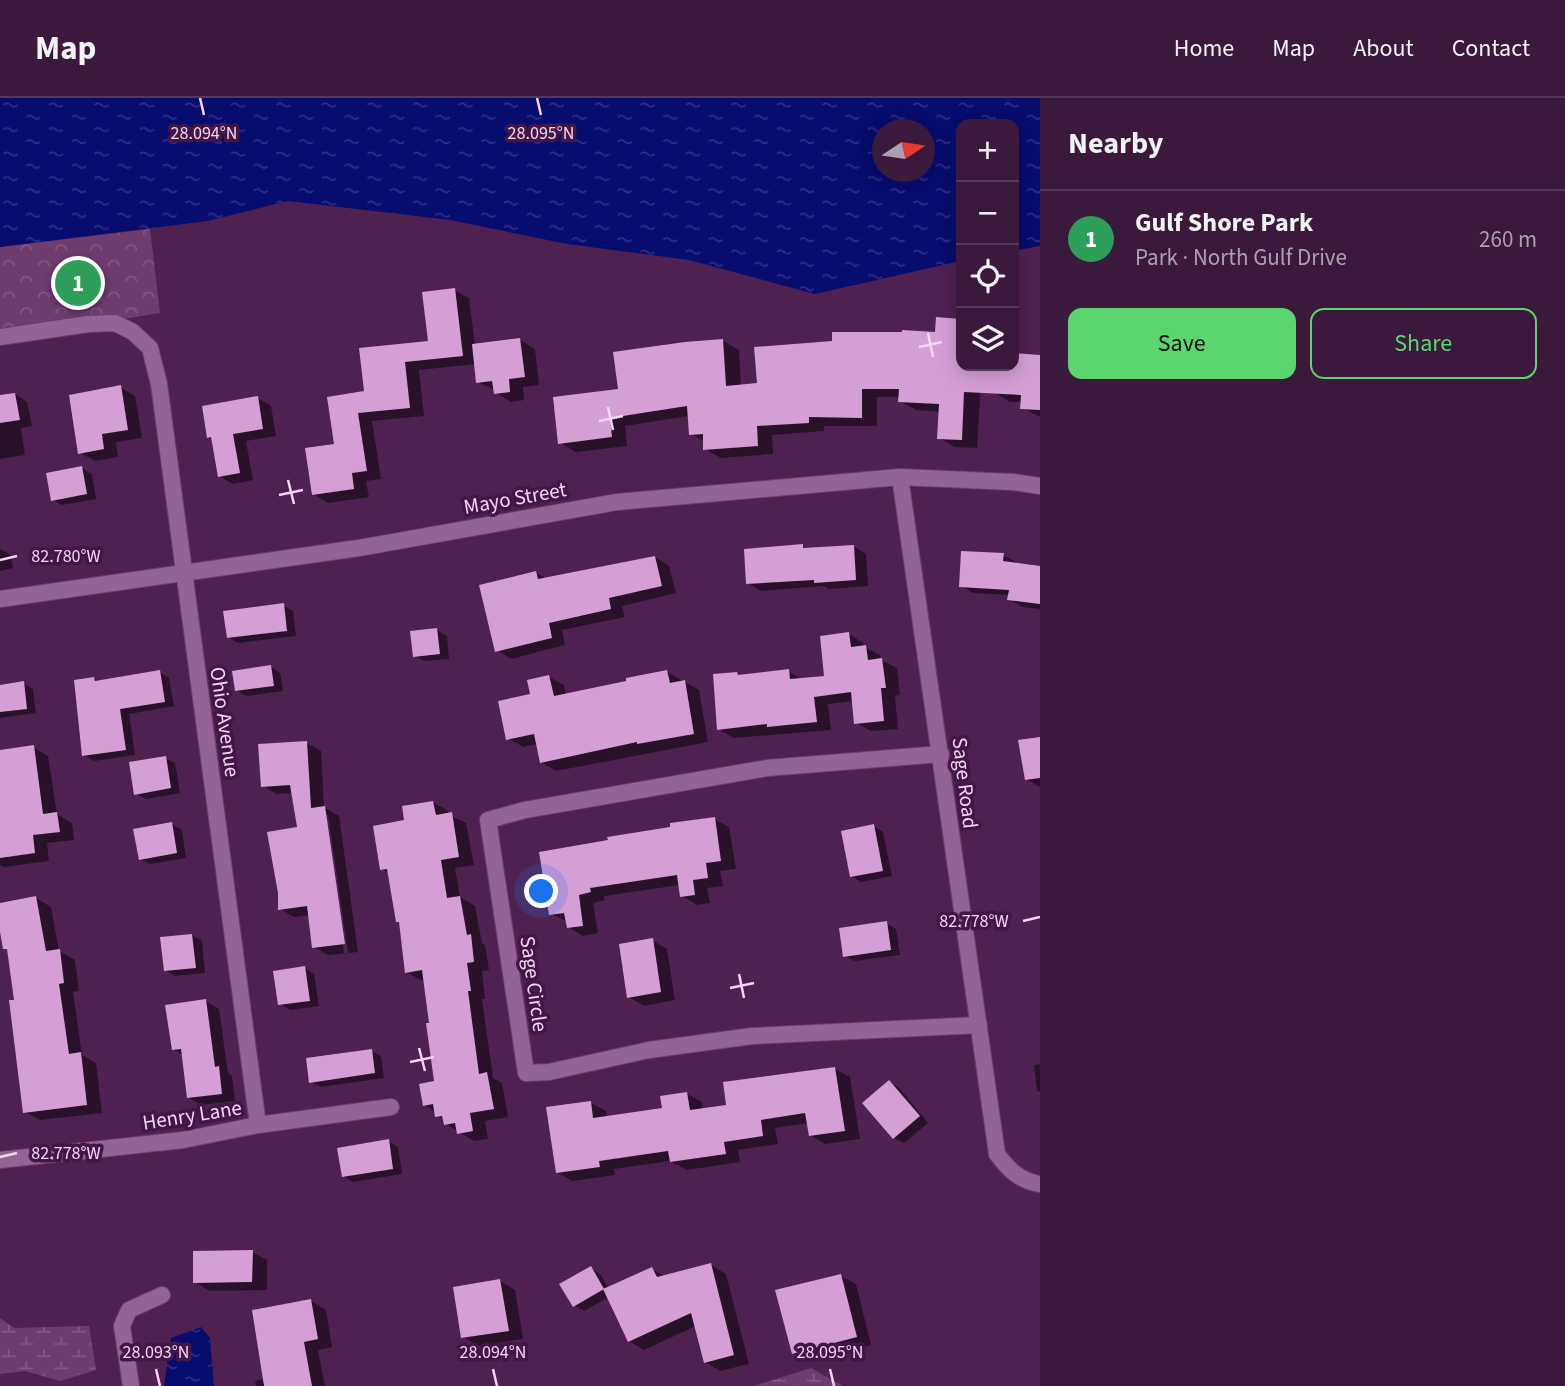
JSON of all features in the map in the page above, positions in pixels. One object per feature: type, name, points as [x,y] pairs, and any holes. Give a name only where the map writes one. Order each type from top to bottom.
[{"type":"street","name":"Ohio Avenue","points":[[0,337],[88,324],[115,323],[133,332],[150,348],[159,384],[258,1125]]},
{"type":"street","name":"Mayo Street","points":[[0,599],[359,548],[617,502],[900,477],[1013,482],[1040,486]]},
{"type":"street","name":"Sage Road","points":[[900,477],[987,1096],[998,1154],[1009,1170],[1028,1182],[1040,1184]]},
{"type":"street","name":"Sage Circle","points":[[941,754],[767,768],[525,810],[488,820],[526,1073],[550,1072],[649,1050],[752,1036],[979,1025]]},
{"type":"street","name":"Henry Lane","points":[[0,1160],[183,1140],[258,1125],[391,1107]]},
{"type":"street","points":[[131,1386],[122,1326],[130,1310],[162,1295]]},
{"type":"green space","points":[[150,229],[160,313],[0,339],[0,247]]},
{"type":"green space","points":[[0,1318],[14,1328],[89,1326],[96,1370],[60,1381],[25,1371],[0,1374]]},
{"type":"green space","points":[[811,1368],[843,1386],[754,1386]]},
{"type":"water","points":[[0,98],[1040,98],[1040,246],[1019,250],[1019,119],[956,119],[956,262],[815,294],[689,260],[567,244],[450,220],[288,201],[208,221],[0,247]]},
{"type":"water","points":[[201,1327],[210,1338],[214,1386],[164,1386],[171,1338]]},
{"type":"building","points":[[455,288],[463,356],[405,362],[410,408],[358,413],[367,471],[352,473],[354,489],[312,495],[305,448],[334,444],[327,397],[364,391],[359,348],[428,341],[422,292]]},
{"type":"building","points":[[936,317],[956,319],[956,371],[1019,371],[1019,353],[1040,355],[1040,410],[1020,409],[1021,395],[964,392],[962,440],[937,439],[939,404],[898,402],[899,389],[862,389],[862,418],[809,417],[809,423],[757,426],[758,446],[703,450],[703,434],[689,435],[687,406],[610,418],[612,437],[558,444],[553,397],[618,389],[613,352],[723,339],[726,386],[757,383],[754,347],[832,341],[832,332],[935,332]]},
{"type":"building","points":[[520,338],[525,377],[509,379],[510,392],[494,394],[492,381],[476,383],[472,344]]},
{"type":"building","points":[[121,385],[128,430],[102,434],[104,449],[78,454],[69,395]]},
{"type":"building","points":[[15,393],[20,420],[0,423],[0,395]]},
{"type":"building","points":[[258,396],[263,429],[233,434],[240,473],[218,477],[211,437],[207,438],[202,406]]},
{"type":"building","points":[[82,466],[87,494],[51,501],[46,473]]},
{"type":"building","points":[[803,544],[803,548],[854,545],[856,580],[746,584],[744,549]]},
{"type":"building","points":[[961,551],[1004,553],[1003,561],[1040,566],[1040,604],[1007,600],[1009,590],[959,587]]},
{"type":"building","points":[[655,556],[662,586],[609,598],[611,609],[549,623],[552,638],[495,652],[479,585],[536,571],[538,579]]},
{"type":"building","points":[[284,603],[287,631],[227,638],[223,611]]},
{"type":"building","points":[[437,628],[440,654],[413,657],[410,631]]},
{"type":"building","points":[[849,632],[851,647],[866,645],[868,660],[882,658],[886,688],[881,688],[884,721],[854,724],[851,692],[814,697],[817,722],[717,730],[713,674],[737,672],[738,675],[789,669],[790,679],[824,676],[820,636]]},
{"type":"building","points":[[271,665],[274,686],[235,691],[232,671]]},
{"type":"building","points":[[160,670],[165,702],[120,709],[126,750],[82,756],[74,680],[94,677],[95,681]]},
{"type":"building","points":[[667,670],[670,683],[685,680],[694,734],[637,742],[540,763],[534,734],[506,740],[498,701],[530,694],[527,680],[549,675],[554,696]]},
{"type":"building","points":[[24,681],[27,709],[0,712],[0,685]]},
{"type":"building","points":[[1040,737],[1040,778],[1025,780],[1018,740]]},
{"type":"building","points":[[307,741],[311,808],[325,806],[345,944],[312,948],[307,906],[278,910],[278,893],[267,832],[297,827],[290,785],[261,787],[258,744]]},
{"type":"building","points":[[34,745],[43,814],[57,812],[60,832],[33,835],[35,853],[0,858],[0,750]]},
{"type":"building","points":[[166,756],[171,788],[134,795],[129,762]]},
{"type":"building","points":[[433,801],[436,815],[452,812],[459,857],[441,860],[447,898],[460,896],[467,935],[471,934],[474,962],[467,963],[471,991],[468,991],[479,1074],[487,1072],[494,1109],[470,1113],[473,1131],[457,1134],[455,1123],[444,1125],[442,1116],[435,1117],[433,1104],[423,1106],[419,1084],[434,1081],[422,970],[405,973],[399,922],[396,922],[387,869],[380,870],[373,826],[404,820],[402,806]]},
{"type":"building","points":[[715,817],[721,861],[706,863],[708,878],[693,880],[695,895],[680,897],[677,875],[590,888],[591,892],[579,895],[583,926],[567,928],[564,913],[549,915],[539,852],[670,827],[670,823]]},
{"type":"building","points":[[172,822],[177,853],[139,860],[133,829]]},
{"type":"building","points":[[874,824],[883,871],[850,877],[841,831]]},
{"type":"building","points":[[36,896],[46,951],[60,949],[64,983],[59,984],[69,1054],[81,1052],[87,1105],[23,1113],[9,1000],[14,1000],[7,949],[3,949],[0,932],[0,903]]},
{"type":"building","points":[[887,921],[891,950],[843,957],[839,928]]},
{"type":"building","points":[[192,934],[196,968],[164,971],[160,937]]},
{"type":"building","points":[[653,938],[661,992],[627,998],[619,944]]},
{"type":"building","points":[[305,966],[310,1001],[278,1005],[273,971]]},
{"type":"building","points":[[206,999],[215,1067],[219,1066],[222,1094],[187,1098],[181,1049],[172,1050],[165,1005]]},
{"type":"building","points":[[372,1049],[375,1073],[309,1083],[306,1058]]},
{"type":"building","points":[[835,1067],[845,1131],[809,1136],[805,1113],[761,1120],[763,1136],[724,1142],[726,1154],[670,1162],[668,1151],[599,1161],[600,1167],[556,1173],[546,1107],[591,1101],[593,1118],[662,1108],[660,1096],[687,1092],[690,1110],[726,1105],[723,1082]]},
{"type":"building","points":[[889,1080],[920,1116],[893,1139],[862,1103]]},
{"type":"building","points":[[389,1139],[393,1169],[342,1177],[337,1148]]},
{"type":"building","points":[[253,1250],[252,1282],[193,1283],[193,1251]]},
{"type":"building","points":[[711,1263],[734,1355],[704,1363],[691,1313],[628,1342],[603,1289],[652,1267],[657,1277]]},
{"type":"building","points":[[591,1266],[604,1289],[573,1307],[559,1284]]},
{"type":"building","points":[[841,1274],[857,1337],[792,1354],[775,1290]]},
{"type":"building","points":[[500,1279],[509,1331],[461,1338],[453,1287]]},
{"type":"building","points":[[311,1299],[318,1339],[304,1342],[312,1386],[264,1386],[252,1310]]},
{"type":"place","name":"Gulf Shore Park","points":[[78,283]]}]
